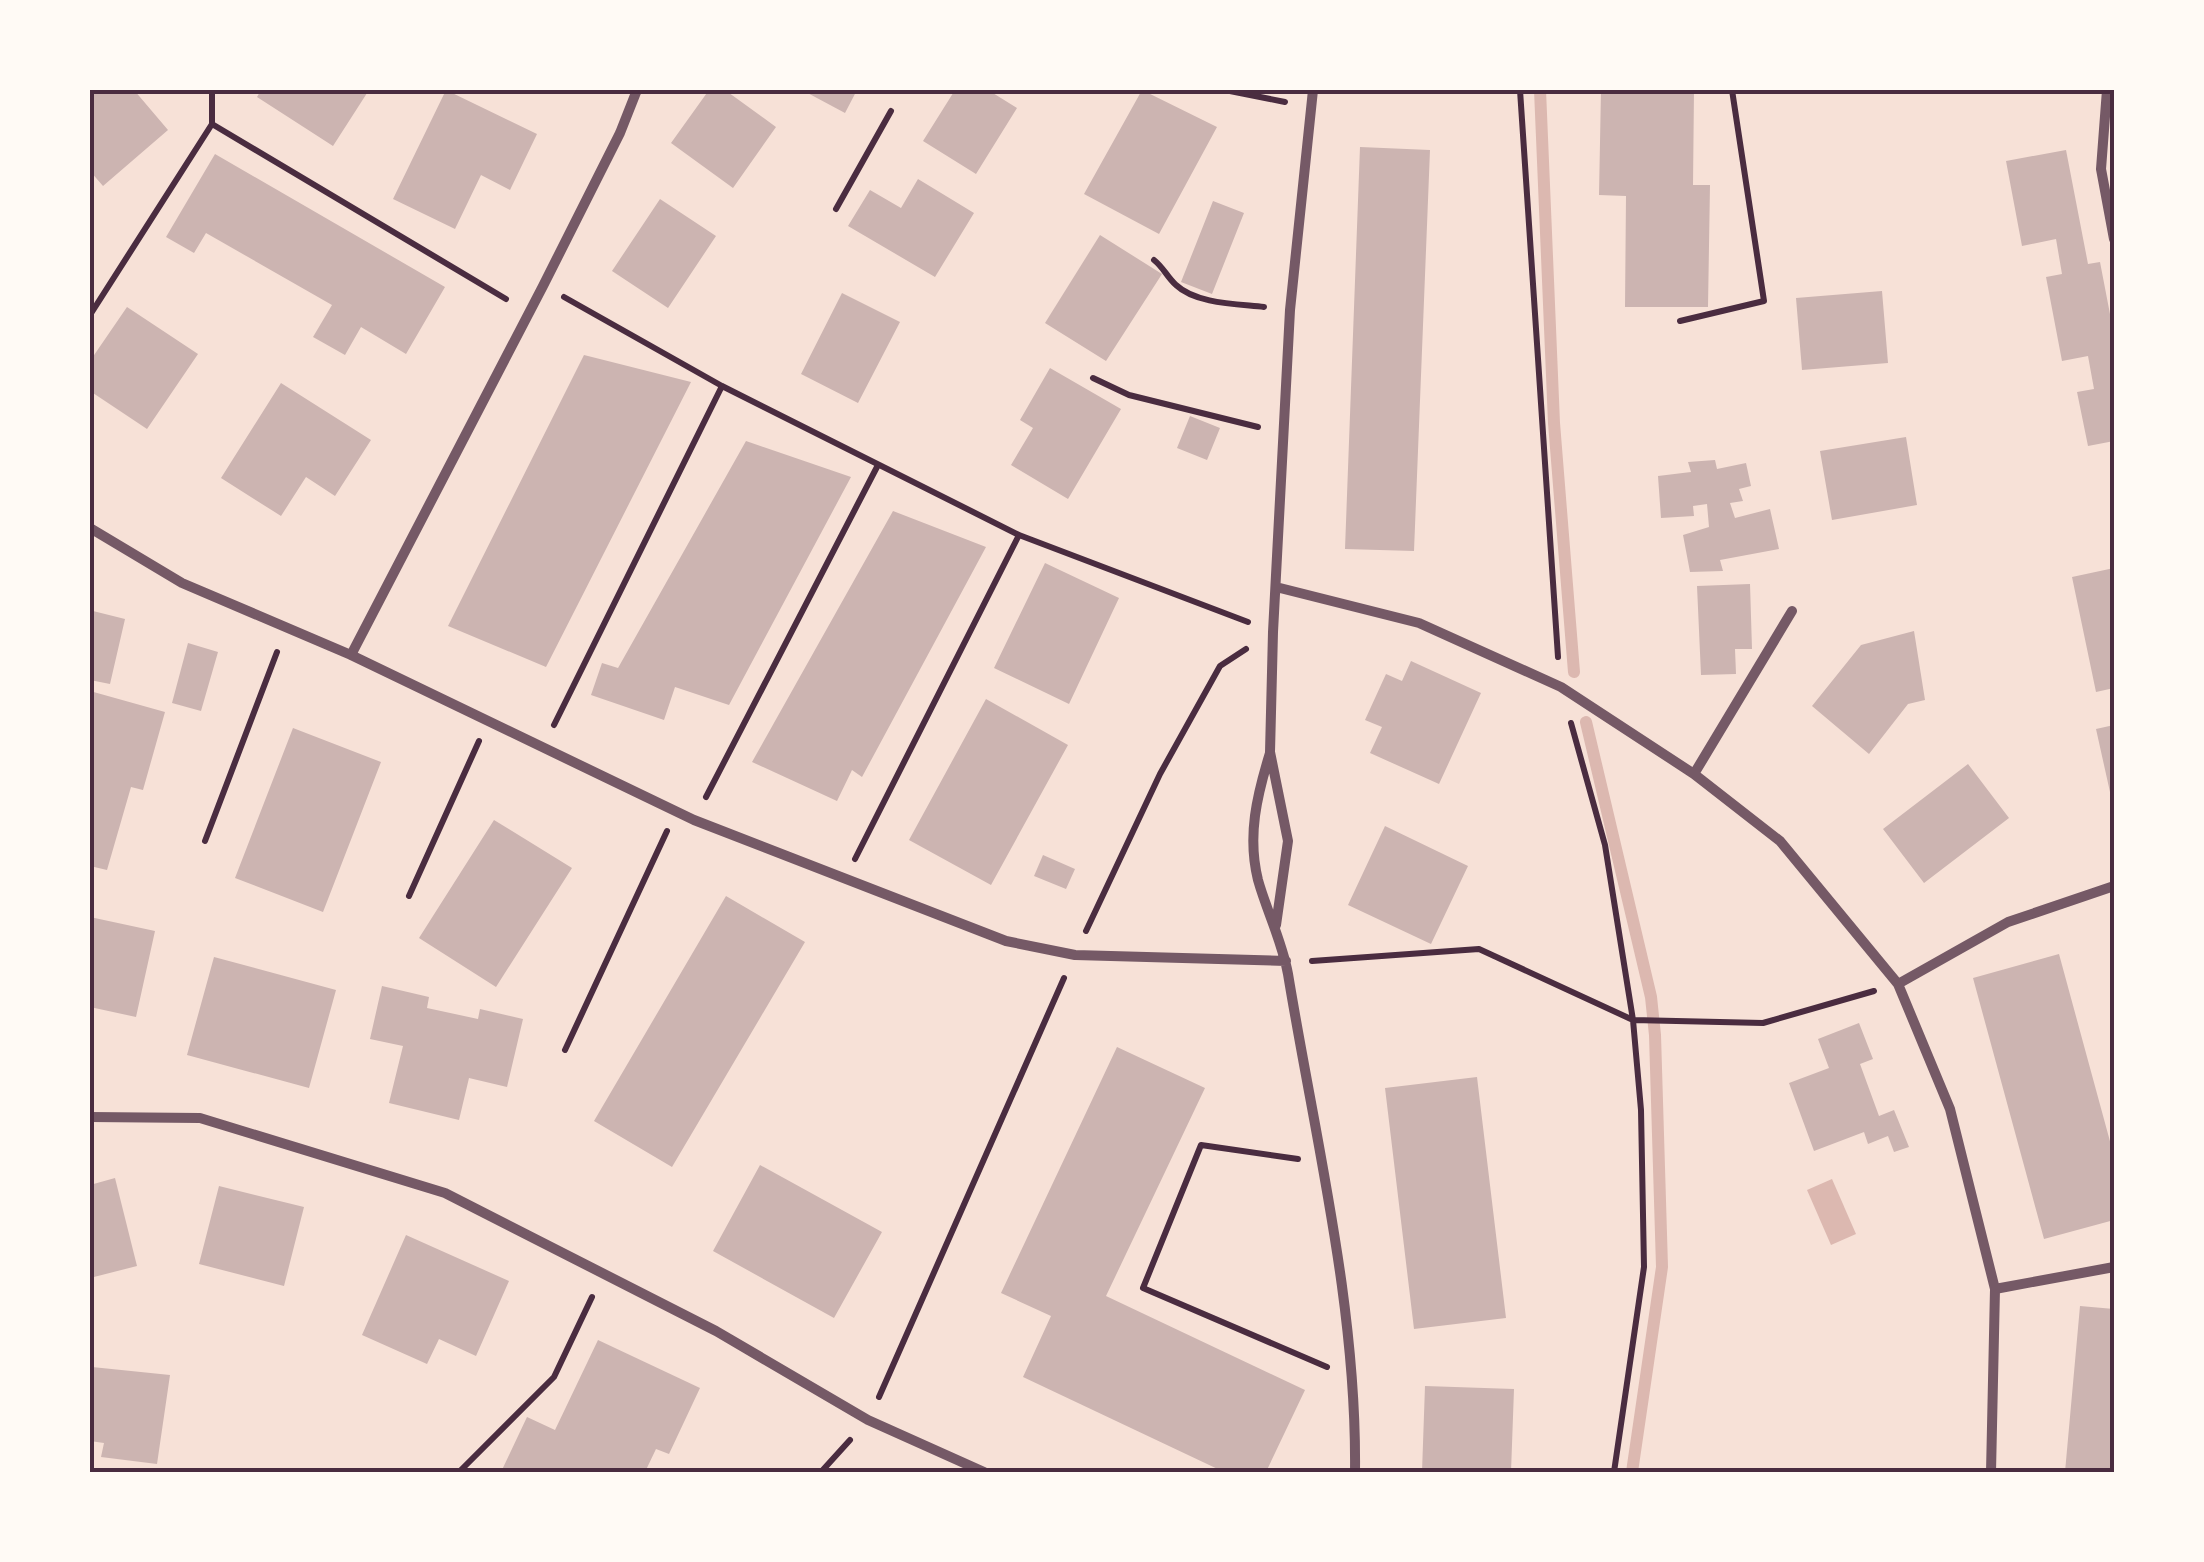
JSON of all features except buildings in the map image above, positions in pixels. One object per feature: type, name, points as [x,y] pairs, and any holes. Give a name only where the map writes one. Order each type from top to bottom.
[{"type":"street","points":[[351,655],[543,286],[620,133],[636,90]]},
{"type":"street","points":[[1276,925],[1288,841],[1270,752],[1273,632],[1290,310],[1313,90]]},
{"type":"street","points":[[2107,90],[2101,169],[2114,240]]},
{"type":"street","points":[[90,528],[182,583],[351,655],[676,812],[1006,941],[1075,955],[1286,961]]},
{"type":"street","points":[[1276,587],[1419,623],[1560,687],[1694,774],[1780,841],[1898,984],[1950,1109],[1995,1289],[1991,1472]]},
{"type":"street","points":[[1694,774],[1792,610]]},
{"type":"street","points":[[1270,752],[1256,798],[1252,841],[1258,881],[1286,961],[1344,1304],[1355,1472]]},
{"type":"street","points":[[1898,984],[2008,922],[2114,886]]},
{"type":"street","points":[[90,1117],[200,1118],[444,1193],[716,1331],[868,1420],[984,1472]]},
{"type":"street","points":[[1995,1289],[2114,1267]]},
{"type":"path","points":[[90,315],[212,124],[212,90]]},
{"type":"path","points":[[1225,90],[1310,108]]},
{"type":"path","points":[[1520,90],[1560,687],[1606,845],[1634,1020],[1641,1110],[1644,1267],[1614,1472]]},
{"type":"path","points":[[1680,321],[1764,301],[1732,90]]},
{"type":"path","points":[[836,209],[890,111]]},
{"type":"path","points":[[212,124],[529,312]]},
{"type":"path","points":[[1154,260],[1176,286],[1210,300],[1290,310]]},
{"type":"path","points":[[543,286],[722,386],[1019,535],[1273,632]]},
{"type":"path","points":[[1093,378],[1129,395],[1283,434]]},
{"type":"path","points":[[542,748],[722,386]]},
{"type":"path","points":[[694,820],[878,465]]},
{"type":"path","points":[[845,879],[1019,535]]},
{"type":"path","points":[[205,842],[286,628]]},
{"type":"path","points":[[821,1472],[868,1420],[1160,774],[1220,666],[1273,632]]},
{"type":"path","points":[[409,896],[487,722]]},
{"type":"path","points":[[565,1050],[676,812]]},
{"type":"path","points":[[1286,961],[1340,961],[1480,948],[1634,1020],[1763,1022],[1898,984]]},
{"type":"path","points":[[1266,1156],[1200,1144],[1143,1288],[1350,1378]]},
{"type":"path","points":[[458,1472],[554,1377],[603,1273]]},
{"type":"shaded area","points":[[1832,1179],[1856,1234],[1831,1245],[1807,1190]]},
{"type":"waterway","points":[[1540,90],[1554,423],[1574,672]]},
{"type":"waterway","points":[[1586,722],[1651,997],[1655,1035],[1662,1267],[1632,1472]]}]
